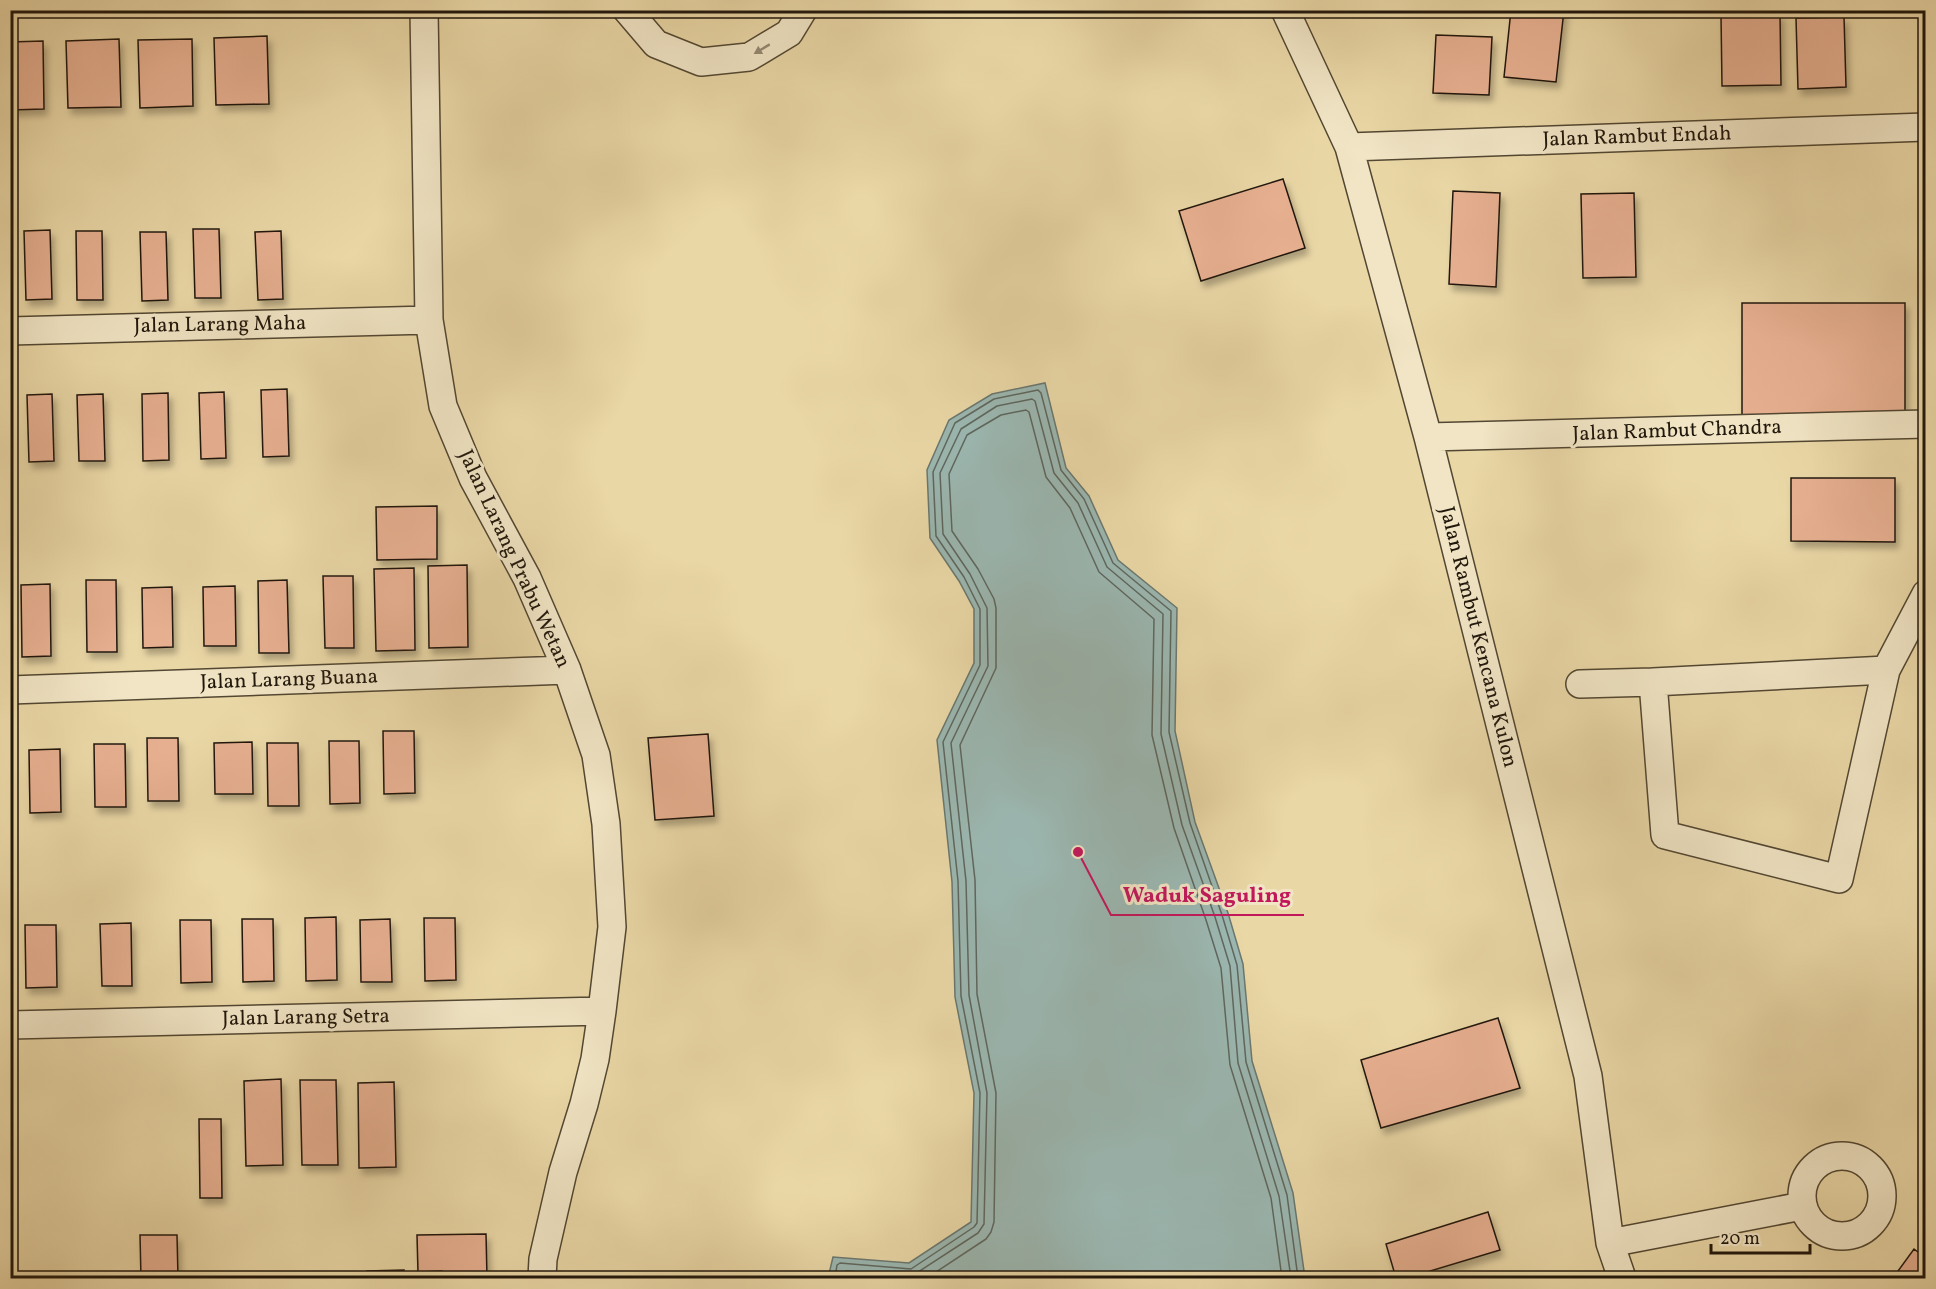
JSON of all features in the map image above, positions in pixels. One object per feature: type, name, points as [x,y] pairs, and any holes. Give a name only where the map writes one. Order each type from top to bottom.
[{"type":"street","name":"Jalan Larang Prabu Wetan","points":[[424,10],[429,320],[443,406],[473,478],[527,578],[567,670],[596,755],[606,824],[612,927],[602,1011],[592,1070],[563,1172],[543,1259],[542,1278]]},
{"type":"street","points":[[627,10],[656,44],[701,62],[748,57],[789,33],[803,10]]},
{"type":"street","name":"Jalan Rambut Kencana Kulon","points":[[1285,10],[1349,147],[1428,437],[1588,1076],[1610,1243],[1622,1278]]},
{"type":"street","name":"Jalan Rambut Endah","points":[[1349,147],[1926,127]]},
{"type":"street","name":"Jalan Larang Maha","points":[[10,331],[429,320]]},
{"type":"street","name":"Jalan Rambut Chandra","points":[[1428,437],[1926,424]]},
{"type":"street","points":[[1653,682],[1665,835],[1839,879],[1886,670],[1926,594]]},
{"type":"street","name":"Jalan Larang Buana","points":[[10,690],[567,670]]},
{"type":"street","points":[[1580,684],[1886,670]]},
{"type":"street","name":"Jalan Larang Setra","points":[[10,1025],[602,1011]]},
{"type":"street","points":[[1610,1243],[1802,1206]]},
{"type":"water","points":[[1045,383],[1066,468],[1089,496],[1118,560],[1177,608],[1175,731],[1195,822],[1228,913],[1243,964],[1252,1061],[1293,1193],[1305,1278],[828,1278],[833,1257],[909,1263],[971,1222],[974,1093],[955,997],[952,882],[937,740],[974,663],[974,609],[959,581],[930,538],[927,470],[949,420],[992,394]]},
{"type":"building","points":[[1511,10],[1564,10],[1556,82],[1504,77]]},
{"type":"building","points":[[1780,14],[1781,85],[1722,86],[1721,15]]},
{"type":"building","points":[[1844,17],[1846,87],[1798,89],[1796,18]]},
{"type":"building","points":[[1436,35],[1492,37],[1489,95],[1433,93]]},
{"type":"building","points":[[267,36],[269,104],[216,105],[214,38]]},
{"type":"building","points":[[119,39],[121,107],[68,108],[66,41]]},
{"type":"building","points":[[192,39],[193,106],[140,108],[138,40]]},
{"type":"building","points":[[43,41],[44,109],[10,110],[10,42]]},
{"type":"building","points":[[1283,179],[1305,248],[1201,281],[1179,211]]},
{"type":"building","points":[[1453,191],[1500,193],[1496,287],[1449,284]]},
{"type":"building","points":[[1634,193],[1636,277],[1583,278],[1581,194]]},
{"type":"building","points":[[193,229],[219,229],[221,298],[195,298]]},
{"type":"building","points":[[50,230],[52,299],[26,300],[24,231]]},
{"type":"building","points":[[76,231],[102,231],[103,300],[77,300]]},
{"type":"building","points":[[281,231],[283,299],[258,300],[255,232]]},
{"type":"building","points":[[140,232],[166,232],[168,300],[142,301]]},
{"type":"building","points":[[1742,303],[1905,303],[1905,424],[1742,423]]},
{"type":"building","points":[[287,389],[289,456],[263,457],[261,390]]},
{"type":"building","points":[[224,392],[226,458],[201,459],[199,393]]},
{"type":"building","points":[[168,393],[169,460],[143,461],[142,394]]},
{"type":"building","points":[[52,394],[54,461],[29,462],[27,395]]},
{"type":"building","points":[[103,394],[105,461],[79,461],[77,395]]},
{"type":"building","points":[[1791,478],[1895,478],[1895,542],[1791,541]]},
{"type":"building","points":[[437,506],[437,559],[377,560],[376,507]]},
{"type":"building","points":[[467,565],[468,647],[429,648],[428,566]]},
{"type":"building","points":[[414,568],[415,650],[376,651],[374,569]]},
{"type":"building","points":[[323,576],[353,576],[354,648],[325,648]]},
{"type":"building","points":[[86,580],[116,580],[117,652],[87,652]]},
{"type":"building","points":[[287,580],[289,653],[259,653],[258,581]]},
{"type":"building","points":[[50,584],[51,656],[22,657],[21,585]]},
{"type":"building","points":[[235,586],[236,646],[204,646],[203,587]]},
{"type":"building","points":[[172,587],[173,647],[143,648],[142,588]]},
{"type":"building","points":[[383,731],[414,731],[415,793],[384,794]]},
{"type":"building","points":[[708,734],[714,816],[655,820],[648,738]]},
{"type":"building","points":[[147,738],[178,738],[179,801],[148,801]]},
{"type":"building","points":[[329,741],[359,741],[360,803],[330,804]]},
{"type":"building","points":[[252,742],[253,794],[215,794],[214,743]]},
{"type":"building","points":[[267,743],[298,743],[299,806],[268,806]]},
{"type":"building","points":[[94,744],[125,744],[126,807],[95,807]]},
{"type":"building","points":[[60,749],[61,812],[30,813],[29,750]]},
{"type":"building","points":[[336,917],[337,980],[306,981],[305,918]]},
{"type":"building","points":[[424,918],[455,918],[456,980],[425,981]]},
{"type":"building","points":[[242,919],[273,919],[274,981],[243,982]]},
{"type":"building","points":[[390,919],[392,982],[361,982],[360,920]]},
{"type":"building","points":[[180,920],[211,920],[212,982],[181,983]]},
{"type":"building","points":[[131,923],[132,986],[102,986],[100,924]]},
{"type":"building","points":[[25,925],[56,925],[57,987],[26,988]]},
{"type":"building","points":[[1498,1018],[1520,1088],[1381,1128],[1361,1060]]},
{"type":"building","points":[[281,1079],[283,1165],[246,1166],[244,1081]]},
{"type":"building","points":[[300,1080],[336,1080],[338,1165],[302,1165]]},
{"type":"building","points":[[394,1082],[396,1167],[359,1168],[358,1083]]},
{"type":"building","points":[[199,1119],[221,1119],[222,1198],[200,1198]]},
{"type":"building","points":[[1488,1212],[1500,1250],[1407,1278],[1396,1278],[1386,1244]]},
{"type":"building","points":[[486,1234],[487,1278],[443,1278],[442,1271],[418,1272],[417,1235]]},
{"type":"building","points":[[140,1235],[177,1235],[178,1278],[141,1278]]},
{"type":"building","points":[[1914,1249],[1926,1258],[1926,1278],[1909,1278],[1898,1271]]},
{"type":"building","points":[[404,1270],[404,1278],[368,1278],[367,1271]]},
{"type":"building","points":[[326,1274],[326,1278],[290,1278],[290,1275]]},
{"type":"building","points":[[262,1275],[262,1278],[226,1278],[226,1276]]},
{"type":"place","name":"Waduk Saguling","points":[[1078,852]]}]
